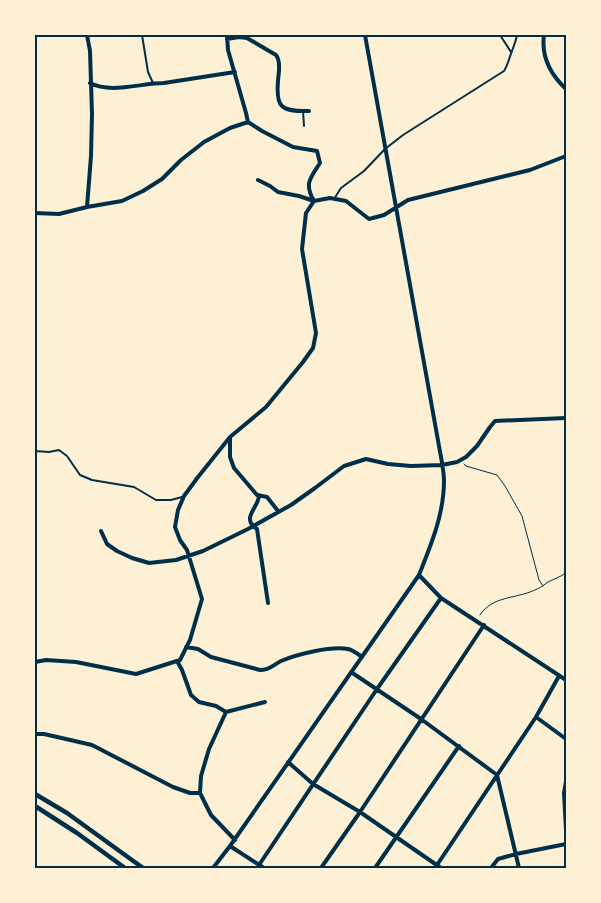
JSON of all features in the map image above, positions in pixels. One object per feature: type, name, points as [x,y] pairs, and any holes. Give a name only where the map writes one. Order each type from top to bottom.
[{"type":"street","points":[[87,35],[90,51],[92,114],[87,207]]},
{"type":"street","points":[[214,868],[419,575],[441,512],[444,481],[442,465],[365,35]]},
{"type":"street","points":[[544,35],[542,45],[547,65],[557,81],[566,89]]},
{"type":"street","points":[[309,111],[287,109],[281,106],[277,87],[279,63],[276,55],[247,38],[227,37],[228,50],[248,122],[293,147],[317,151],[320,163],[310,178],[309,192],[314,201]]},
{"type":"street","points":[[90,84],[97,87],[111,88],[164,83],[235,72]]},
{"type":"street","points":[[35,213],[59,214],[122,201],[144,192],[162,179],[204,142],[230,128],[248,122]]},
{"type":"street","points":[[258,180],[278,192],[314,201],[330,198],[346,201],[369,219],[384,215],[408,200],[530,170],[566,156]]},
{"type":"street","points":[[35,662],[46,660],[76,662],[136,674],[178,661],[190,640],[202,599],[187,550],[180,540],[175,527],[178,510],[184,496],[198,476],[230,437],[266,407],[313,348],[316,333],[302,249],[306,214],[314,201]]},
{"type":"street","points":[[101,531],[107,544],[132,558],[149,563],[176,560],[203,551],[291,505],[344,466],[366,459],[388,464],[411,466],[442,465],[457,462],[466,457],[477,446],[495,421],[566,418]]},
{"type":"street","points":[[230,437],[230,457],[234,468],[258,495],[267,497],[278,512]]},
{"type":"street","points":[[259,495],[259,500],[250,514],[250,521],[257,529],[268,603]]},
{"type":"street","points":[[419,575],[441,598],[566,680]]},
{"type":"street","points":[[259,865],[377,689],[441,598]]},
{"type":"street","points":[[321,868],[484,625]]},
{"type":"street","points":[[186,647],[198,649],[211,658],[260,670],[267,670],[280,662],[299,655],[326,649],[350,649],[362,657]]},
{"type":"street","points":[[178,661],[191,695],[199,702],[216,706],[226,712],[265,702]]},
{"type":"street","points":[[351,672],[421,719],[497,775],[519,868]]},
{"type":"street","points":[[436,867],[536,717],[559,676]]},
{"type":"street","points":[[226,712],[209,749],[201,776],[200,792],[211,815],[235,840]]},
{"type":"street","points":[[536,717],[566,739]]},
{"type":"street","points":[[35,734],[44,734],[92,745],[173,787],[190,793],[200,792]]},
{"type":"street","points":[[375,868],[459,746]]},
{"type":"street","points":[[288,762],[313,784],[360,812],[396,836],[436,867],[441,868]]},
{"type":"street","points":[[566,781],[564,793],[566,831]]},
{"type":"street","points":[[35,794],[67,813],[143,868]]},
{"type":"street","points":[[35,806],[125,868]]},
{"type":"street","points":[[491,868],[498,859],[566,844]]},
{"type":"street","points":[[230,846],[264,868]]},
{"type":"lane","points":[[142,35],[148,72],[153,83]]},
{"type":"lane","points":[[500,35],[511,52]]},
{"type":"lane","points":[[334,199],[341,188],[364,171],[403,135],[504,71],[516,44],[517,35]]},
{"type":"lane","points":[[303,111],[304,126]]},
{"type":"lane","points":[[35,452],[59,450],[68,456],[80,475],[92,480],[134,487],[156,500],[171,500],[184,496]]},
{"type":"path","points":[[460,460],[466,466],[497,475],[505,486],[522,516],[542,586]]},
{"type":"path","points":[[476,620],[484,609],[495,601],[536,590],[566,574]]}]
